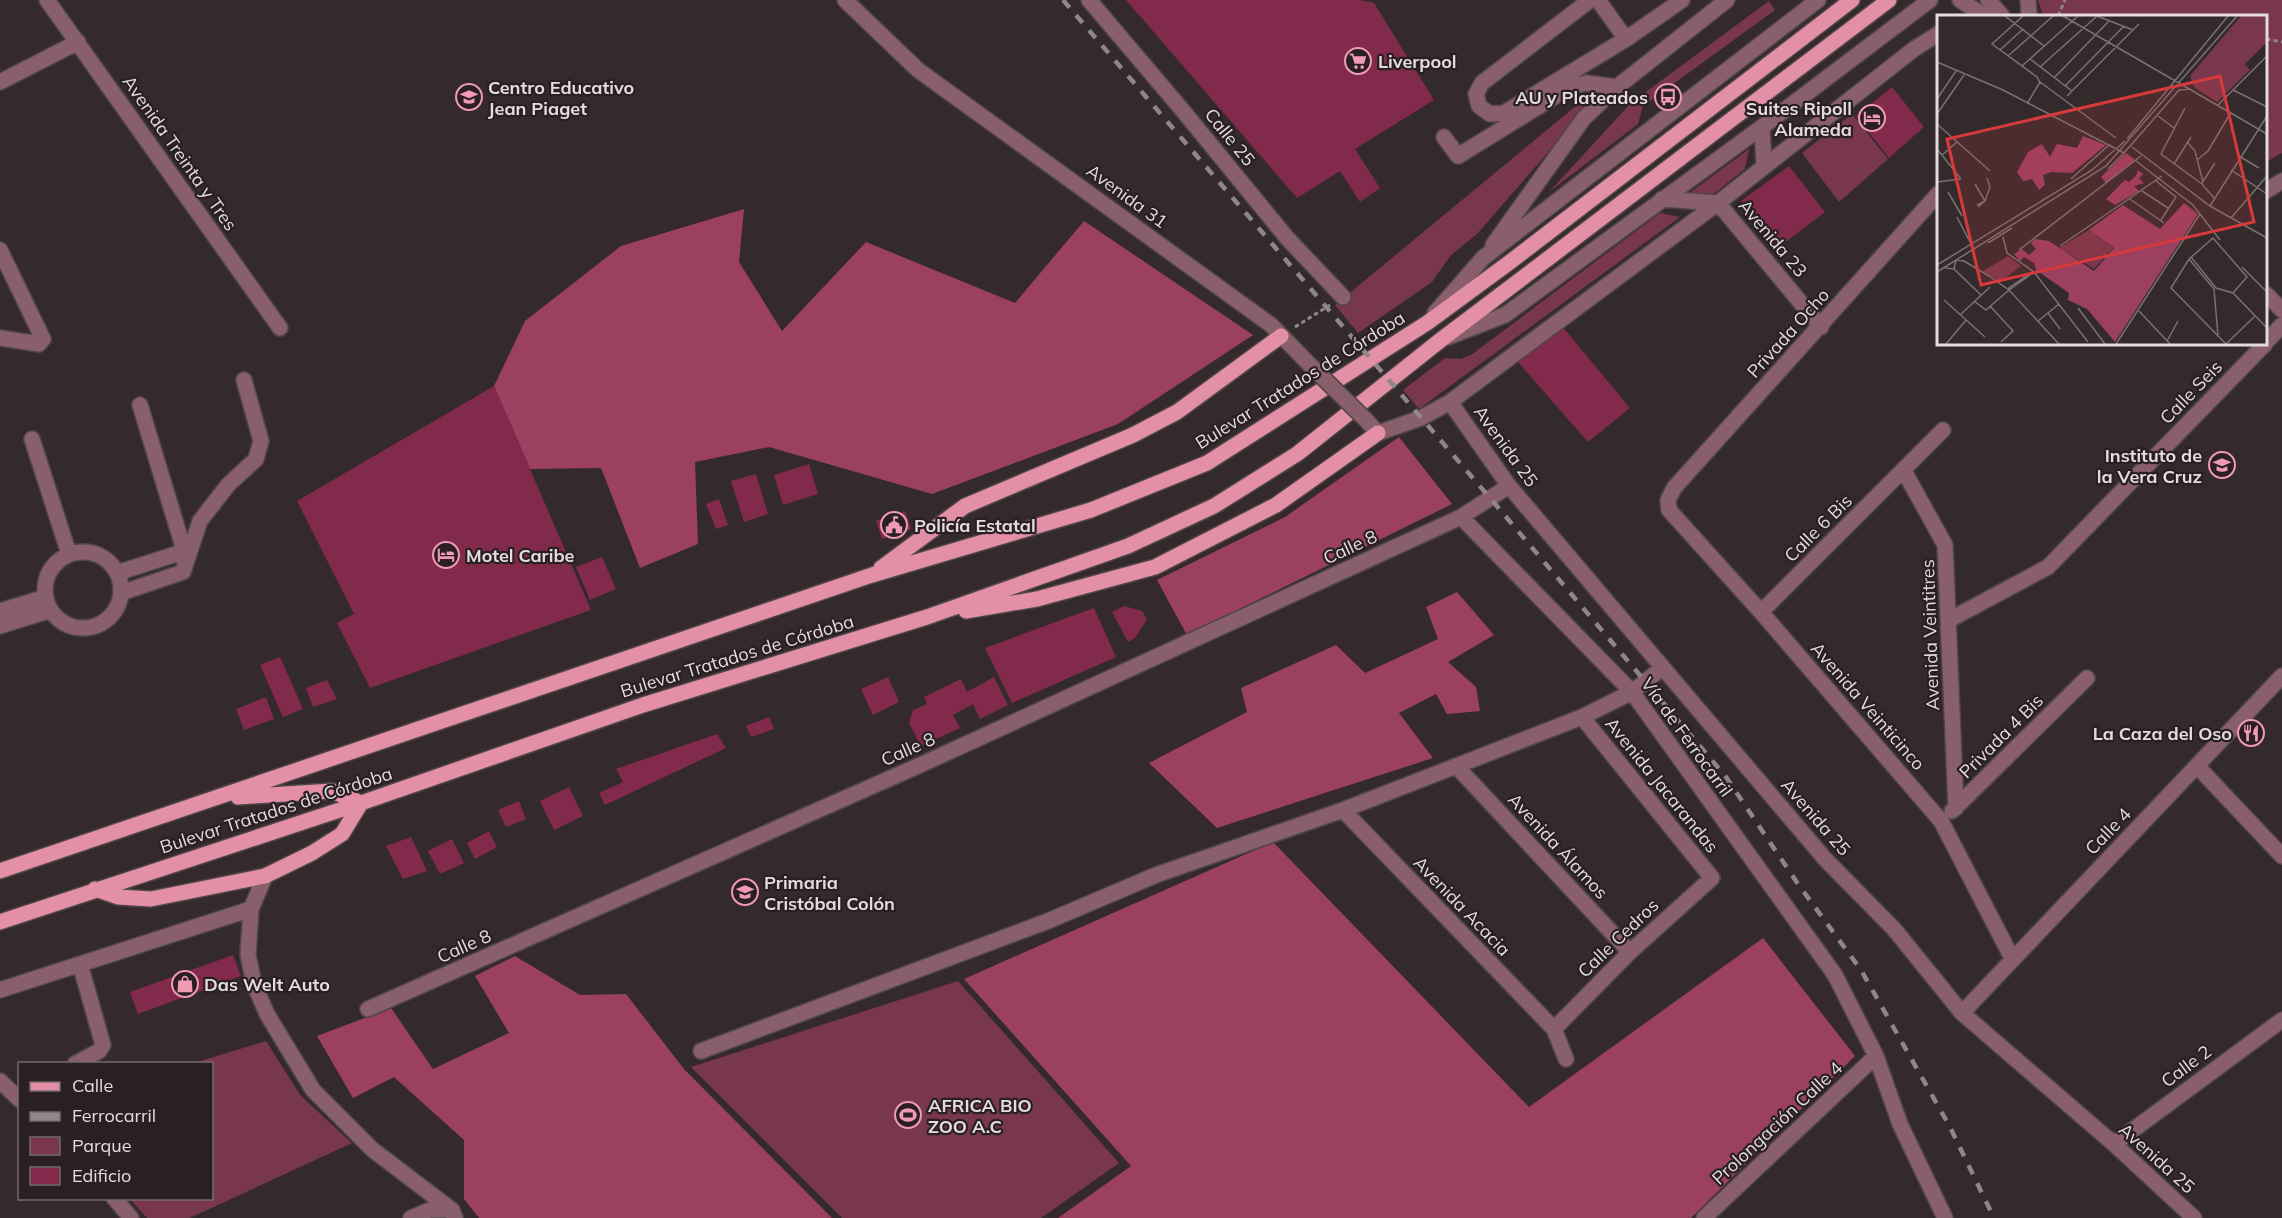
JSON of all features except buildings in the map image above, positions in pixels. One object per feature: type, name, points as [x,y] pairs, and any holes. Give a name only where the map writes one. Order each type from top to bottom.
[{"type":"main road","name":"Bulevar Tratados de Córdoba","points":[[0,871],[872,575],[1091,510],[1207,463],[1427,323],[1852,0]]},
{"type":"main road","name":"Bulevar Tratados de Córdoba","points":[[0,922],[361,803],[643,705],[927,617],[1128,546],[1214,506],[1297,454],[1442,339],[1889,0]]},
{"type":"main road","points":[[872,575],[964,506],[1133,435],[1177,412],[1281,336]]},
{"type":"main road","points":[[927,617],[1037,599],[1155,567],[1276,505],[1378,433]]},
{"type":"main road","points":[[95,890],[118,897],[151,899],[265,876],[312,854],[342,834],[361,803],[332,791],[214,800]]},
{"type":"street","name":"Avenida Treinta y Tres","points":[[47,0],[280,328]]},
{"type":"street","name":"Avenida 31","points":[[845,0],[918,70],[1271,324],[1378,433]]},
{"type":"street","name":"Calle 25","points":[[1089,0],[1287,238],[1343,297]]},
{"type":"street","points":[[1590,0],[1482,83],[1476,94],[1479,106],[1490,114],[1504,113],[1626,39],[1682,0]]},
{"type":"street","points":[[1598,0],[1626,39]]},
{"type":"street","points":[[1483,258],[1584,118],[1617,87],[1727,0]]},
{"type":"street","name":"Bulevar Tratados de Córdoba","points":[[1427,323],[1483,258],[1818,0]]},
{"type":"street","name":"Bulevar Tratados de Córdoba","points":[[1442,339],[1505,315],[1762,127],[1930,0]]},
{"type":"street","points":[[1960,0],[1982,15]]},
{"type":"street","points":[[1988,0],[2001,15]]},
{"type":"street","points":[[1378,433],[1421,418],[1450,402],[1718,202],[1914,49],[1937,35]]},
{"type":"street","points":[[0,82],[78,42]]},
{"type":"street","points":[[1444,137],[1458,156],[1570,87],[1586,83],[1617,87]]},
{"type":"street","points":[[1762,127],[1764,166]]},
{"type":"street","points":[[2267,190],[2282,181]]},
{"type":"street","name":"Privada Ocho","points":[[1668,500],[1674,488],[1937,195]]},
{"type":"street","points":[[1662,200],[1718,202]]},
{"type":"street","name":"Avenida 23","points":[[1718,202],[1821,327]]},
{"type":"street","points":[[0,250],[43,339],[39,344],[0,338]]},
{"type":"street","points":[[2267,296],[2282,310]]},
{"type":"street","name":"Calle Seis","points":[[2267,341],[2282,325]]},
{"type":"street","name":"Calle Seis","points":[[1949,620],[2048,567],[2263,345]]},
{"type":"street","points":[[121,593],[183,572],[200,521],[228,485],[256,459],[261,441],[244,380]]},
{"type":"street","name":"Avenida 25","points":[[1450,402],[1509,486],[1826,859],[1894,929],[1962,1013],[2114,1144],[2194,1218]]},
{"type":"street","points":[[140,405],[187,560]]},
{"type":"street","name":"Calle 6 Bis","points":[[1761,612],[1943,430]]},
{"type":"street","points":[[32,439],[69,554]]},
{"type":"street","name":"Avenida Veintitres","points":[[1904,471],[1945,544],[1956,808]]},
{"type":"street","points":[[1461,517],[1509,486]]},
{"type":"street","name":"Avenida Veinticinco","points":[[1668,500],[1669,510],[1761,612],[1941,821],[2012,958]]},
{"type":"street","name":"Vía de Ferrocarril","points":[[1461,517],[1632,692],[1835,975],[1876,1056],[1900,1124],[1945,1218]]},
{"type":"street","name":"Calle 8","points":[[368,1009],[918,766],[1461,517]]},
{"type":"street","points":[[94,553],[106,559],[117,573],[121,593],[118,606],[100,624],[88,628],[64,623],[48,604],[45,580],[50,569],[58,560],[69,554],[94,553]]},
{"type":"street","points":[[117,573],[176,554],[187,560]]},
{"type":"street","points":[[0,611],[48,604]]},
{"type":"street","points":[[0,626],[48,604]]},
{"type":"street","points":[[701,1051],[1048,921],[1156,874],[1343,810],[1457,767],[1582,717],[1632,692],[1662,668]]},
{"type":"street","name":"Calle 4","points":[[1962,1013],[2282,676]]},
{"type":"street","name":"Privada 4 Bis","points":[[1941,821],[2087,678]]},
{"type":"street","name":"Avenida Jacarandas","points":[[1582,717],[1712,878]]},
{"type":"street","points":[[2197,766],[2282,856]]},
{"type":"street","name":"Avenida Álamos","points":[[1457,767],[1630,952]]},
{"type":"street","name":"Avenida Acacia","points":[[1343,810],[1554,1029]]},
{"type":"street","points":[[265,876],[251,909],[248,955],[254,984],[267,1014],[313,1090],[374,1149],[451,1215]]},
{"type":"street","name":"Calle Cedros","points":[[1554,1029],[1630,952],[1712,878]]},
{"type":"street","points":[[0,990],[251,909]]},
{"type":"street","points":[[79,1062],[99,1051],[103,1045],[80,964]]},
{"type":"street","name":"Calle 2","points":[[2114,1144],[2282,1020]]},
{"type":"street","points":[[1554,1029],[1566,1059]]},
{"type":"street","name":"Prolongación Calle 4","points":[[1704,1218],[1876,1056]]},
{"type":"street","points":[[0,1081],[18,1096]]},
{"type":"street","points":[[116,1200],[131,1218]]},
{"type":"street","points":[[411,1218],[430,1210],[451,1215]]},
{"type":"path","points":[[2058,15],[2066,0]]},
{"type":"path","points":[[2267,39],[2282,42]]},
{"type":"path","points":[[1281,336],[1343,297]]},
{"type":"green space","points":[[2038,0],[2282,0],[2282,153],[2267,161],[2267,15],[2043,15]]},
{"type":"green space","points":[[1769,1],[1775,10],[1643,106],[1638,124],[1549,192],[1631,103]]},
{"type":"green space","points":[[1588,96],[1585,110],[1477,234],[1451,255],[1432,282],[1358,333],[1335,305]]},
{"type":"green space","points":[[1852,114],[1888,159],[1839,202],[1802,153]]},
{"type":"green space","points":[[1749,149],[1745,169],[1711,196],[1688,194]]},
{"type":"green space","points":[[1660,213],[1680,217],[1419,409],[1403,390],[1445,358],[1461,359],[1471,355]]},
{"type":"green space","name":"AFRICA BIO ZOO A.C","points":[[958,981],[1119,1163],[1041,1218],[842,1218],[691,1067]]},
{"type":"green space","points":[[266,1041],[301,1096],[352,1143],[190,1218],[147,1218],[131,1200],[213,1200],[213,1062],[197,1062]]},
{"type":"shaded area","points":[[744,209],[739,262],[782,331],[866,242],[1015,303],[1084,221],[1253,335],[1118,424],[932,494],[769,447],[695,462],[698,544],[640,568],[601,468],[530,469],[494,386],[525,321],[621,246]]},
{"type":"shaded area","points":[[1399,437],[1452,504],[1187,635],[1157,580],[1285,517]]},
{"type":"shaded area","points":[[1457,592],[1494,635],[1448,662],[1476,687],[1480,711],[1447,714],[1436,694],[1399,713],[1433,758],[1217,828],[1149,763],[1247,712],[1241,688],[1336,645],[1365,673],[1438,639],[1426,607]]},
{"type":"shaded area","points":[[1273,842],[1529,1107],[1763,938],[1855,1056],[1691,1218],[1058,1218],[1131,1166],[964,979]]},
{"type":"shaded area","points":[[515,956],[580,995],[626,994],[684,1069],[832,1218],[479,1218],[464,1199],[464,1140],[394,1077],[353,1098],[317,1036],[391,1008],[433,1069],[509,1033],[475,976]]},
{"type":"railway","points":[[1063,0],[1726,777],[1798,884],[1861,970],[1950,1127],[1994,1218]]},
{"type":"place","name":"Liverpool","points":[[1358,61]]},
{"type":"place","name":"Centro Educativo Jean Piaget","points":[[469,97]]},
{"type":"place","name":"AU y Plateados","points":[[1668,97]]},
{"type":"place","name":"Suites Ripoll Alameda","points":[[1872,118]]},
{"type":"place","name":"Instituto de la Vera Cruz","points":[[2222,465]]},
{"type":"place","name":"Policía Estatal","points":[[894,525]]},
{"type":"place","name":"Motel Caribe","points":[[446,555]]},
{"type":"place","name":"La Caza del Oso","points":[[2251,733]]},
{"type":"place","name":"Primaria Cristóbal Colón","points":[[745,892]]},
{"type":"place","name":"Das Welt Auto","points":[[185,984]]},
{"type":"place","name":"AFRICA BIO ZOO A.C","points":[[908,1115]]}]
